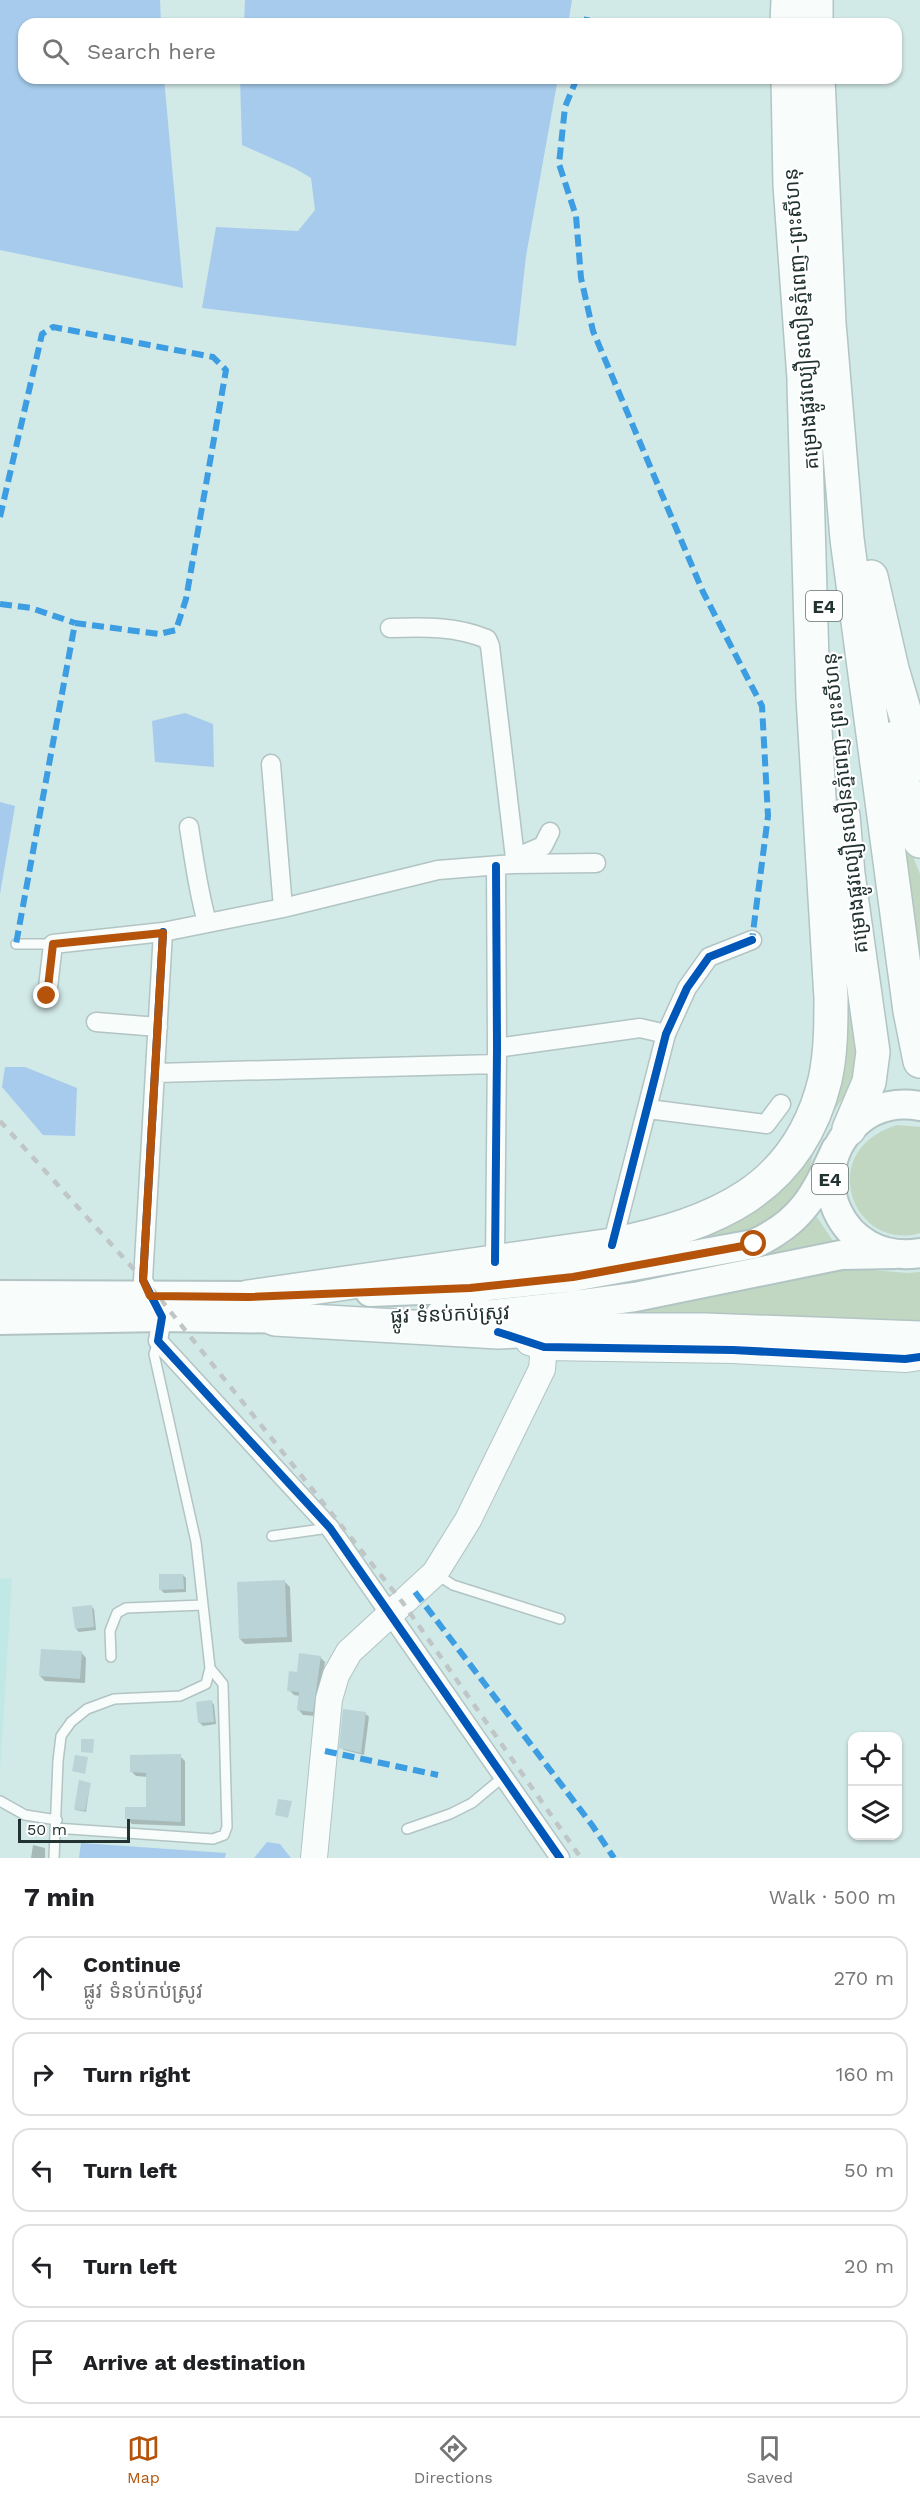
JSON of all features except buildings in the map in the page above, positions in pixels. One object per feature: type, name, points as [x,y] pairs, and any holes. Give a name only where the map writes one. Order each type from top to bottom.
[{"type":"highway","points":[[787,18],[788,0]]},
{"type":"highway","points":[[816,0],[816,18]]},
{"type":"highway","name":"គម្រោងផ្លូវល្បឿនលឿនភ្នំពេញ-ព្រះសីហនុ","points":[[788,84],[790,185],[804,383],[848,873],[873,1052],[869,1082],[842,1139]]},
{"type":"highway","name":"គម្រោងផ្លូវល្បឿនលឿនភ្នំពេញ-ព្រះសីហនុ","points":[[818,84],[829,323],[847,539],[910,1011],[920,1061]]},
{"type":"highway","points":[[829,323],[862,536],[892,669],[920,764]]},
{"type":"highway","points":[[248,1297],[612,1245],[661,1235],[726,1210],[752,1193],[791,1155],[818,1106],[826,1078],[830,1046],[831,998],[813,697],[804,383]]},
{"type":"highway","points":[[847,539],[884,717],[920,841]]},
{"type":"highway","points":[[276,1319],[498,1332],[544,1338],[705,1330],[920,1338]]},
{"type":"main road","points":[[842,1139],[866,1115],[886,1106],[908,1104],[920,1106]]},
{"type":"main road","name":"E4","points":[[842,1139],[830,1172],[831,1195],[839,1217],[854,1235],[873,1248],[913,1253]]},
{"type":"main road","name":"ផ្លូវ ទំនប់កប់ស្រូវ","points":[[0,1295],[156,1318],[248,1297],[470,1288],[573,1277],[754,1244],[778,1233],[800,1213],[818,1188],[842,1139]]},
{"type":"main road","name":"ផ្លូវ ទំនប់កប់ស្រូវ","points":[[0,1320],[276,1319],[493,1314],[635,1297],[841,1256],[913,1253]]},
{"type":"street","points":[[390,628],[430,626],[457,630],[487,639],[490,646],[508,863],[497,1056],[495,1262]]},
{"type":"street","points":[[271,764],[283,908]]},
{"type":"street","points":[[189,827],[200,886],[199,897],[207,922]]},
{"type":"street","points":[[508,863],[543,846],[550,832]]},
{"type":"street","points":[[47,996],[53,944],[163,933],[283,908],[438,870],[508,863],[596,863]]},
{"type":"street","points":[[163,933],[143,1280],[156,1318],[330,1528],[560,1858]]},
{"type":"street","points":[[612,1245],[666,1034],[687,987],[708,957],[752,940]]},
{"type":"street","points":[[96,1022],[158,1027]]},
{"type":"street","points":[[156,1073],[497,1056],[640,1028],[666,1034]]},
{"type":"street","points":[[648,1109],[766,1124],[781,1104]]},
{"type":"street","points":[[314,1858],[329,1698],[334,1683],[349,1652],[435,1573],[468,1520],[542,1369],[544,1338],[733,1350],[894,1358],[920,1357]]},
{"type":"lane","points":[[16,944],[53,944]]},
{"type":"lane","points":[[54,1858],[61,1736],[71,1722],[87,1709],[114,1699],[180,1696],[206,1684],[210,1668],[196,1542],[154,1354],[156,1318]]},
{"type":"lane","points":[[272,1536],[330,1528]]},
{"type":"lane","points":[[435,1573],[453,1585],[560,1619]]},
{"type":"lane","points":[[111,1657],[110,1631],[117,1613],[126,1608],[203,1605]]},
{"type":"lane","points":[[0,1801],[25,1815],[56,1824],[213,1839],[224,1835],[227,1827],[223,1684],[210,1668]]},
{"type":"lane","points":[[407,1829],[450,1814],[472,1803],[503,1777]]},
{"type":"shaded area","points":[[0,0],[160,0],[161,18],[18,18],[18,84],[165,84],[183,288],[0,250]]},
{"type":"shaded area","points":[[245,0],[572,0],[569,18],[244,18]]},
{"type":"shaded area","points":[[240,84],[557,84],[526,256],[516,346],[202,308],[216,227],[298,231],[315,210],[311,178],[242,145]]},
{"type":"shaded area","points":[[185,713],[213,724],[214,767],[155,762],[152,721]]},
{"type":"shaded area","points":[[0,802],[15,806],[0,894]]},
{"type":"shaded area","points":[[5,1067],[25,1067],[77,1088],[75,1136],[43,1135],[2,1087]]},
{"type":"shaded area","points":[[12,1578],[0,1770],[0,1579]]},
{"type":"shaded area","points":[[267,1842],[280,1844],[291,1858],[254,1858]]},
{"type":"shaded area","points":[[81,1843],[226,1853],[225,1858],[79,1858]]},
{"type":"green space","points":[[912,854],[920,874],[920,1003],[901,856]]},
{"type":"green space","points":[[842,975],[851,975],[860,1038],[855,1081],[826,1122],[815,1146],[806,1181],[800,1192],[779,1215],[750,1231],[696,1244],[694,1237],[797,1167]]},
{"type":"green space","points":[[897,1125],[920,1127],[920,1233],[897,1235],[877,1228],[862,1214],[852,1196],[850,1176],[856,1156],[871,1138]]},
{"type":"green space","points":[[817,1217],[835,1244],[702,1271],[702,1267],[772,1251],[789,1243]]},
{"type":"green space","points":[[859,1269],[920,1272],[920,1324],[613,1316],[613,1307],[831,1271]]},
{"type":"railway","points":[[0,1121],[158,1296],[403,1603],[581,1858]]},
{"type":"marked path","points":[[575,84],[565,107],[559,164],[576,216],[581,278],[593,331],[703,592],[762,706],[768,816],[752,940]]},
{"type":"marked path","points":[[0,517],[42,334],[53,327],[213,357],[226,370],[186,599],[176,630],[159,634],[75,623],[16,944]]},
{"type":"marked path","points":[[0,604],[31,608],[75,623]]},
{"type":"marked path","points":[[415,1592],[592,1825],[614,1858]]},
{"type":"marked path","points":[[325,1751],[438,1775]]},
{"type":"cycle path","points":[[495,1262],[496,866]]},
{"type":"cycle path","points":[[163,932],[143,1280],[162,1317],[158,1341],[330,1528],[560,1858]]},
{"type":"cycle path","points":[[612,1245],[666,1034],[687,988],[709,957],[752,940]]},
{"type":"cycle path","points":[[498,1332],[544,1347],[733,1350],[905,1359],[920,1357]]},
{"type":"route","points":[[47,996],[53,944],[163,933],[143,1280],[150,1296],[248,1297],[470,1288],[573,1277],[754,1244]]}]
